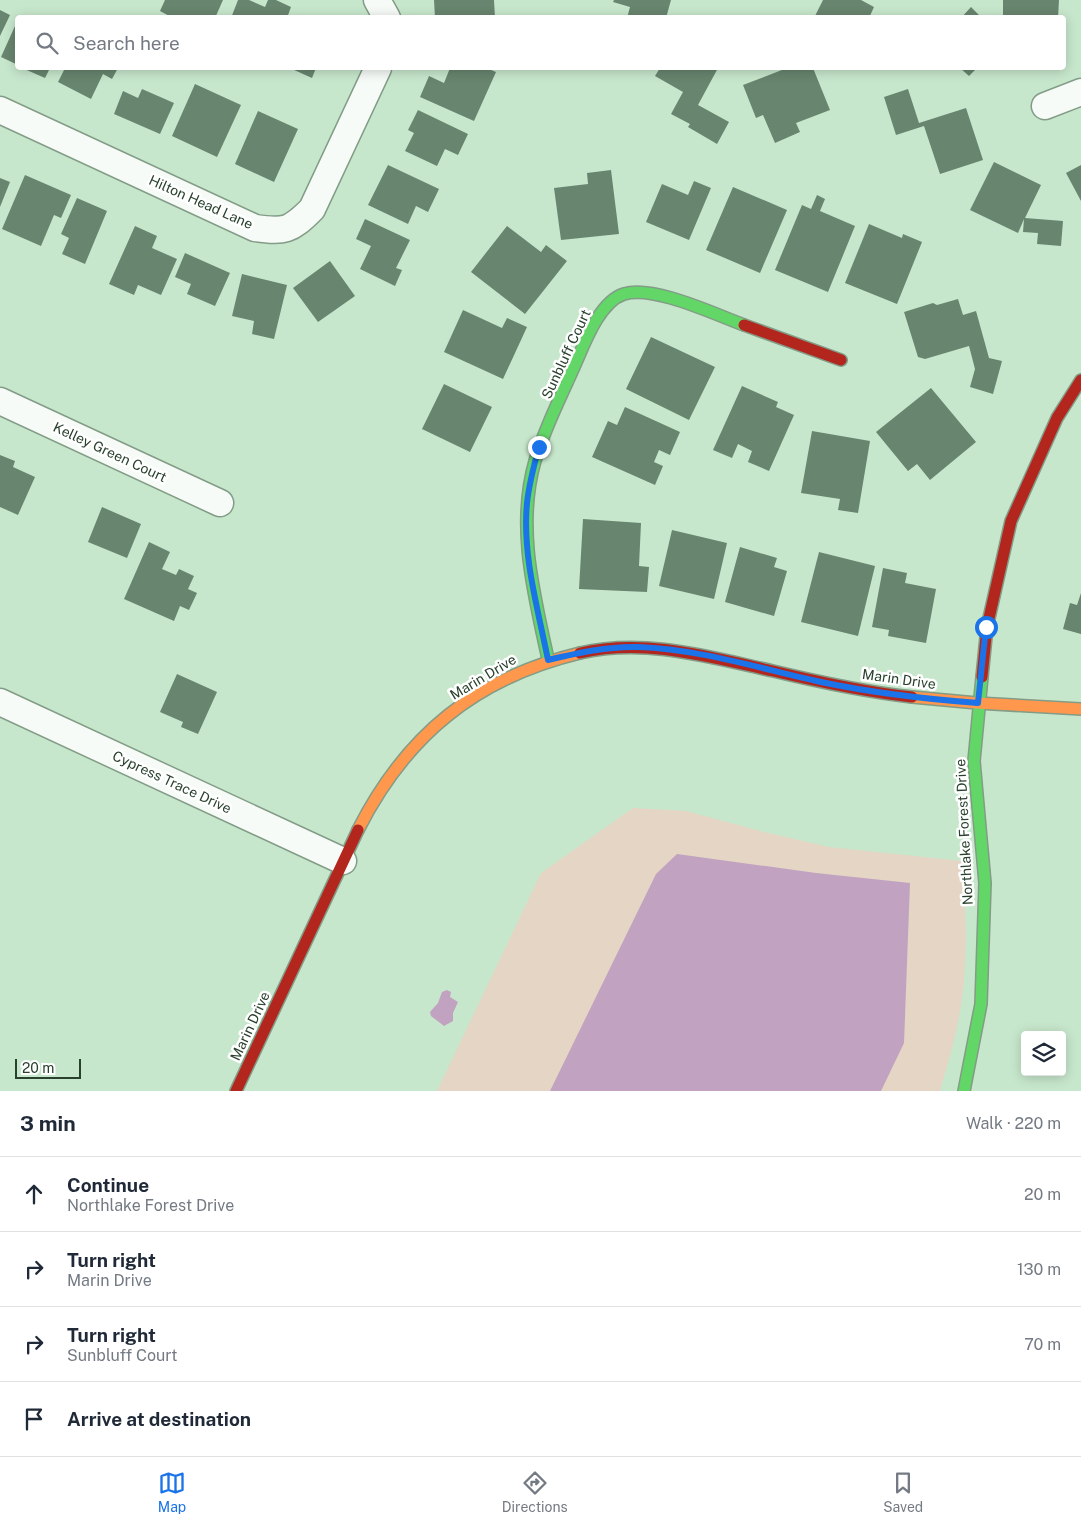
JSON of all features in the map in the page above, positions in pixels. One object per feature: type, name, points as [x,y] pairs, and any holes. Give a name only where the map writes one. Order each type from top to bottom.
[{"type":"street","name":"Hilton Head Lane","points":[[0,110],[255,228],[278,231],[297,224],[312,209],[377,70]]},
{"type":"street","points":[[1045,106],[1081,92]]},
{"type":"street","name":"Sunbluff Court","points":[[548,660],[530,568],[526,536],[527,504],[539,447],[604,309],[616,298],[629,293],[657,293],[841,360]]},
{"type":"street","name":"Northlake Forest Drive","points":[[964,1091],[982,1004],[985,883],[974,761],[986,627],[1011,521],[1057,418],[1081,380]]},
{"type":"street","name":"Kelley Green Court","points":[[0,401],[220,503]]},
{"type":"street","name":"Marin Drive","points":[[236,1091],[343,861],[367,812],[384,785],[404,758],[437,724],[468,700],[511,674],[548,660],[594,650],[636,647],[675,649],[872,692],[922,699],[1081,709]]},
{"type":"street","name":"Cypress Trace Drive","points":[[0,702],[343,861]]},
{"type":"shaded area","points":[[633,808],[686,811],[829,847],[962,861],[966,929],[964,981],[956,1033],[940,1091],[437,1091],[541,873]]},
{"type":"shaded area","points":[[677,854],[816,873],[910,883],[904,1043],[881,1091],[550,1091],[656,874]]},
{"type":"shaded area","points":[[447,990],[451,992],[450,997],[458,1002],[453,1013],[453,1021],[444,1026],[431,1016],[430,1012],[438,1003],[442,992]]},
{"type":"building","points":[[165,0],[223,0],[216,15],[167,15],[160,11]]},
{"type":"building","points":[[238,0],[249,0],[265,7],[268,0],[276,0],[291,7],[288,15],[232,15]]},
{"type":"building","points":[[434,0],[494,0],[495,15],[435,15]]},
{"type":"building","points":[[614,0],[671,0],[667,15],[628,15],[630,7],[613,2]]},
{"type":"building","points":[[823,0],[861,0],[874,7],[870,15],[816,15]]},
{"type":"building","points":[[1003,0],[1059,0],[1058,15],[1003,15]]},
{"type":"building","points":[[971,7],[979,15],[964,15]]},
{"type":"building","points":[[0,10],[10,15],[0,36]]},
{"type":"building","points":[[15,26],[15,64],[1,57]]},
{"type":"building","points":[[27,70],[49,70],[45,78]]},
{"type":"building","points":[[64,70],[117,70],[112,79],[103,74],[91,99],[58,82]]},
{"type":"building","points":[[294,70],[315,70],[312,78]]},
{"type":"building","points":[[449,70],[491,70],[496,72],[474,121],[420,97],[429,76],[444,83]]},
{"type":"building","points":[[659,70],[717,70],[698,105],[729,122],[717,144],[688,127],[690,124],[671,114],[683,92],[655,76]]},
{"type":"building","points":[[782,70],[814,70],[830,110],[796,123],[800,132],[775,143],[763,115],[756,118],[743,85]]},
{"type":"building","points":[[962,70],[975,70],[969,76]]},
{"type":"building","points":[[195,84],[241,105],[217,157],[172,136]]},
{"type":"building","points":[[142,89],[174,103],[160,134],[114,114],[123,91],[138,98]]},
{"type":"building","points":[[908,89],[919,123],[966,108],[983,160],[940,174],[924,126],[896,135],[884,97]]},
{"type":"building","points":[[418,110],[468,134],[458,155],[445,149],[437,166],[405,151],[414,133],[408,130]]},
{"type":"building","points":[[258,111],[298,129],[274,182],[235,164]]},
{"type":"building","points":[[994,162],[1041,185],[1025,218],[1063,221],[1061,246],[1037,244],[1038,233],[1023,232],[1024,219],[1018,233],[970,210]]},
{"type":"building","points":[[388,165],[439,189],[428,212],[416,206],[408,224],[368,205]]},
{"type":"building","points":[[1081,165],[1081,201],[1066,173]]},
{"type":"building","points":[[611,170],[619,234],[561,240],[554,188],[588,184],[587,173]]},
{"type":"building","points":[[25,175],[71,195],[61,218],[54,215],[41,246],[2,229]]},
{"type":"building","points":[[0,178],[10,182],[0,207]]},
{"type":"building","points":[[694,181],[711,188],[689,240],[646,222],[662,184],[688,195]]},
{"type":"building","points":[[733,187],[787,210],[760,273],[706,250]]},
{"type":"building","points":[[817,195],[825,199],[820,211],[855,226],[828,292],[775,270],[802,205],[811,209]]},
{"type":"building","points":[[77,198],[107,211],[85,264],[62,254],[69,238],[61,234]]},
{"type":"building","points":[[365,219],[410,240],[396,268],[402,270],[395,286],[360,269],[371,246],[356,239]]},
{"type":"building","points":[[869,224],[902,238],[903,234],[922,242],[897,304],[845,283]]},
{"type":"building","points":[[135,226],[157,236],[152,248],[177,259],[161,295],[138,285],[134,295],[109,284]]},
{"type":"building","points":[[507,226],[541,252],[546,245],[567,261],[525,314],[471,272]]},
{"type":"building","points":[[185,253],[230,273],[215,306],[187,294],[191,284],[175,277]]},
{"type":"building","points":[[330,261],[355,296],[318,322],[293,288]]},
{"type":"building","points":[[242,274],[287,285],[274,339],[252,334],[254,321],[232,316]]},
{"type":"building","points":[[958,299],[963,315],[976,311],[989,358],[1002,361],[993,394],[970,387],[975,369],[969,346],[925,359],[918,357],[904,312],[933,303],[937,305]]},
{"type":"building","points":[[463,310],[502,328],[507,318],[527,327],[503,379],[444,352]]},
{"type":"building","points":[[651,337],[715,367],[689,420],[626,389]]},
{"type":"building","points":[[444,384],[492,407],[470,452],[422,429]]},
{"type":"building","points":[[742,386],[778,402],[776,407],[794,415],[769,471],[748,462],[752,451],[738,444],[732,458],[713,450]]},
{"type":"building","points":[[931,388],[976,442],[930,480],[917,464],[908,471],[876,432]]},
{"type":"building","points":[[625,407],[680,432],[670,455],[659,450],[654,462],[663,466],[655,485],[592,457],[608,421],[617,425]]},
{"type":"building","points":[[812,431],[870,441],[858,513],[838,510],[840,499],[801,493]]},
{"type":"building","points":[[0,455],[15,461],[13,467],[35,477],[18,515],[0,507]]},
{"type":"building","points":[[102,507],[141,524],[127,558],[88,542]]},
{"type":"building","points":[[583,519],[641,523],[639,566],[649,567],[647,592],[579,589]]},
{"type":"building","points":[[672,530],[727,543],[714,599],[659,586]]},
{"type":"building","points":[[149,542],[170,552],[162,569],[176,575],[179,569],[194,576],[188,589],[197,593],[189,610],[180,606],[174,621],[124,599]]},
{"type":"building","points":[[740,547],[777,558],[774,567],[787,571],[774,616],[725,602]]},
{"type":"building","points":[[819,552],[875,566],[858,636],[801,622]]},
{"type":"building","points":[[883,568],[907,573],[905,583],[936,589],[926,643],[888,636],[889,630],[872,627]]},
{"type":"building","points":[[1081,593],[1081,634],[1063,629],[1070,603],[1077,605]]},
{"type":"building","points":[[177,674],[217,692],[198,734],[181,727],[183,722],[160,712]]},
{"type":"traffic: fast","points":[[548,659],[537,610],[529,560],[527,511],[530,486],[535,461],[544,435],[595,322],[601,312],[616,298],[624,294],[637,292],[684,302],[744,325]]},
{"type":"traffic: fast","points":[[964,1091],[981,1004],[985,883],[974,761],[982,677]]},
{"type":"traffic: slow","points":[[358,830],[377,796],[398,766],[422,739],[448,715],[477,695],[508,678],[543,664],[580,653]]},
{"type":"traffic: slow","points":[[912,697],[1081,709]]},
{"type":"traffic: jam","points":[[744,325],[841,360]]},
{"type":"traffic: jam","points":[[982,677],[987,627],[1011,521],[1057,418],[1081,380]]},
{"type":"traffic: jam","points":[[580,653],[604,649],[629,648],[677,651],[842,686],[912,697]]},
{"type":"traffic: jam","points":[[236,1091],[358,830]]},
{"type":"route","points":[[539,447],[527,504],[526,536],[530,568],[548,660],[594,650],[636,647],[675,649],[872,692],[922,699],[978,703],[986,627]]}]
